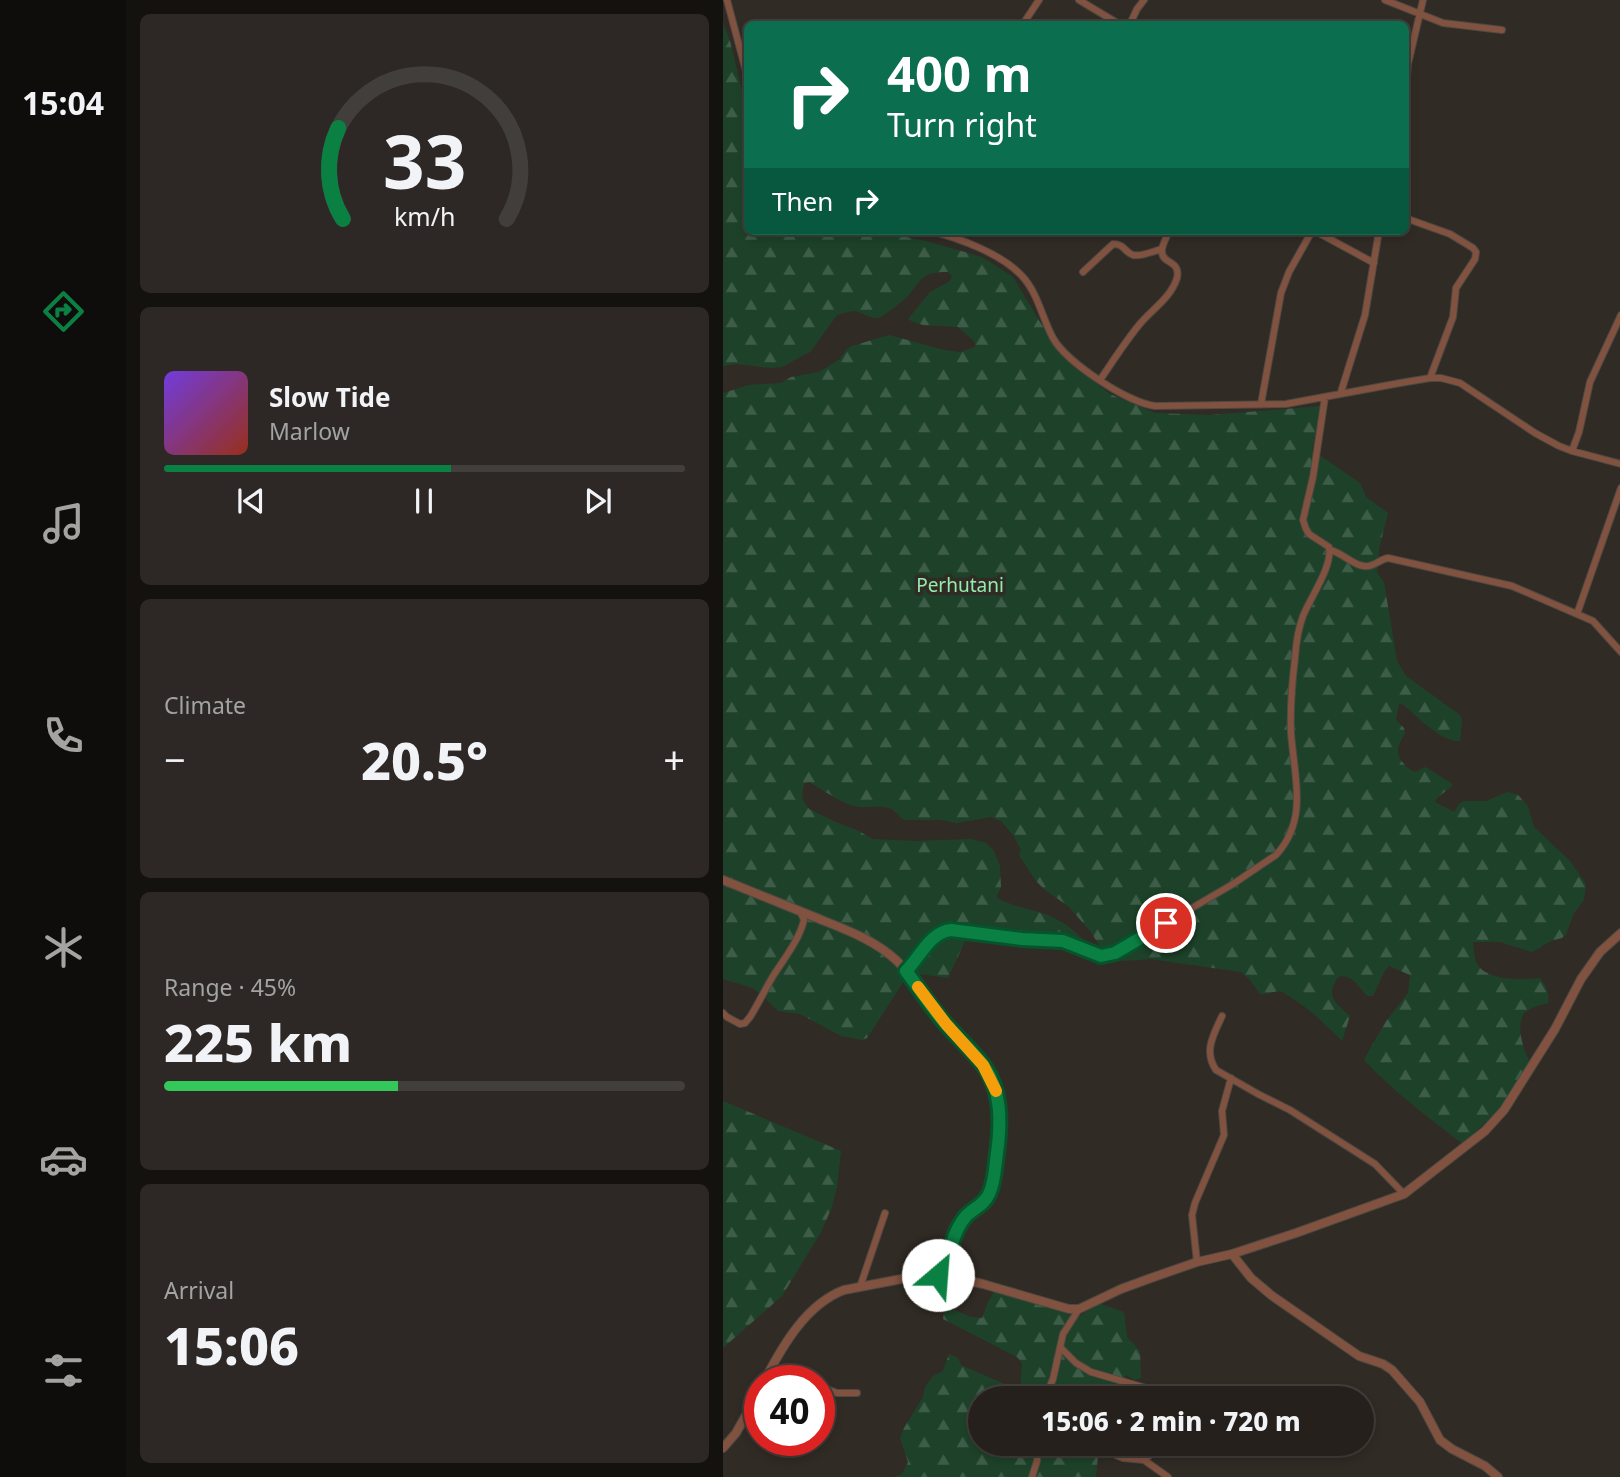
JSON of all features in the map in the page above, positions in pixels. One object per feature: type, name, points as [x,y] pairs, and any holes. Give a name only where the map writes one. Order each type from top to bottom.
[{"type":"street","points":[[727,0],[744,64]]},
{"type":"street","points":[[1025,21],[1039,0]]},
{"type":"street","points":[[1079,0],[1114,21]]},
{"type":"street","points":[[1131,21],[1144,0]]},
{"type":"street","points":[[1385,0],[1449,24],[1502,30]]},
{"type":"street","points":[[1409,60],[1423,0]]},
{"type":"street","points":[[1409,219],[1450,234],[1473,247],[1476,252],[1456,288],[1453,317],[1430,378]]},
{"type":"street","points":[[944,235],[1011,265],[1031,287],[1054,341],[1065,354],[1119,393],[1146,405],[1286,404],[1430,378],[1451,380],[1460,383],[1535,433],[1572,451],[1620,464]]},
{"type":"street","points":[[1100,380],[1139,325],[1163,300],[1176,281],[1176,267],[1163,257],[1162,249],[1167,235]]},
{"type":"street","points":[[1261,404],[1281,293],[1289,272],[1312,235]]},
{"type":"street","points":[[1321,235],[1373,263]]},
{"type":"street","points":[[1341,392],[1365,315],[1378,235]]},
{"type":"street","points":[[1083,272],[1113,244],[1120,244],[1135,255],[1162,249]]},
{"type":"street","points":[[1572,451],[1590,382],[1620,314]]},
{"type":"street","points":[[1325,397],[1313,477],[1303,520],[1309,534],[1326,544],[1330,550],[1364,566],[1388,558],[1502,582],[1596,624],[1620,652]]},
{"type":"street","points":[[1577,614],[1620,488]]},
{"type":"street","points":[[906,971],[943,930],[1063,941],[1101,956],[1115,953],[1233,884],[1276,855],[1292,830],[1297,811],[1291,701],[1297,638],[1330,550]]},
{"type":"street","points":[[723,880],[878,945],[906,971],[940,1017],[983,1065],[993,1082],[998,1099],[999,1119],[990,1192],[983,1203],[960,1224],[949,1257],[947,1276]]},
{"type":"street","points":[[723,1013],[740,1024],[750,1017],[800,931],[804,919],[801,911]]},
{"type":"street","points":[[773,1365],[788,1339],[812,1312],[835,1293],[917,1276],[947,1276],[1069,1309],[1079,1309],[1121,1289],[1197,1262],[1232,1254],[1296,1233],[1404,1194],[1485,1131],[1504,1110],[1555,1029],[1581,979],[1600,952],[1620,933]]},
{"type":"street","points":[[1222,1016],[1211,1041],[1210,1051],[1214,1067],[1290,1110],[1375,1164],[1404,1194]]},
{"type":"street","points":[[1197,1262],[1192,1215],[1224,1135],[1222,1111],[1231,1079]]},
{"type":"street","points":[[860,1287],[885,1213]]},
{"type":"street","points":[[1232,1254],[1251,1278],[1271,1295],[1359,1356],[1383,1364],[1391,1370],[1425,1409],[1440,1440],[1485,1466],[1498,1477]]},
{"type":"street","points":[[1069,1309],[1072,1319]]},
{"type":"street","points":[[1050,1386],[1063,1335],[1079,1309]]},
{"type":"street","points":[[1061,1348],[1076,1363],[1091,1372],[1139,1386]]},
{"type":"street","points":[[835,1392],[857,1393]]},
{"type":"street","points":[[723,1448],[744,1419]]},
{"type":"street","points":[[1032,1477],[1037,1456]]},
{"type":"street","points":[[1118,1456],[1144,1460],[1168,1477]]},
{"type":"street","points":[[1144,1460],[1150,1456]]},
{"type":"green space","name":"Perhutani","points":[[723,23],[744,99],[744,235],[897,235],[982,257],[1013,277],[1066,360],[1110,394],[1155,413],[1210,415],[1321,406],[1312,450],[1360,483],[1366,497],[1388,513],[1379,549],[1377,573],[1384,582],[1397,661],[1406,676],[1462,719],[1460,741],[1453,740],[1437,733],[1399,704],[1396,720],[1405,733],[1398,747],[1401,760],[1415,772],[1425,767],[1453,784],[1435,802],[1454,812],[1460,803],[1465,801],[1486,801],[1507,792],[1518,795],[1528,806],[1534,827],[1570,861],[1586,884],[1584,900],[1574,913],[1562,938],[1532,952],[1500,942],[1473,942],[1476,962],[1482,970],[1505,978],[1540,978],[1547,989],[1548,1003],[1534,1007],[1523,1015],[1520,1027],[1522,1040],[1531,1064],[1506,1103],[1463,1144],[1399,1094],[1364,1060],[1387,1020],[1408,993],[1410,975],[1389,966],[1373,996],[1367,996],[1351,979],[1338,977],[1332,989],[1333,999],[1350,1016],[1342,1041],[1312,1013],[1284,993],[1260,994],[1241,972],[1150,959],[1122,961],[1100,947],[1091,932],[1068,906],[1036,881],[1019,855],[1021,850],[1013,835],[1001,821],[991,817],[957,823],[906,820],[889,808],[860,807],[847,803],[809,782],[804,784],[802,794],[809,809],[872,839],[971,839],[986,843],[994,851],[1000,866],[1001,888],[996,897],[1062,922],[1092,950],[1067,939],[1029,937],[971,928],[948,978],[920,974],[904,981],[867,1038],[862,1040],[841,1036],[800,1014],[778,1011],[750,987],[723,979],[723,393],[749,385],[781,383],[791,377],[819,372],[840,359],[852,346],[889,335],[960,352],[975,347],[975,342],[958,327],[923,325],[908,319],[930,292],[950,281],[952,276],[948,272],[939,272],[923,277],[908,296],[881,317],[874,318],[854,311],[837,315],[811,351],[782,367],[737,364],[723,366]]},
{"type":"green space","points":[[723,1101],[841,1151],[837,1187],[821,1232],[782,1296],[723,1348]]},
{"type":"green space","points":[[995,1290],[1049,1305],[1067,1314],[1080,1316],[1098,1303],[1124,1312],[1127,1337],[1140,1351],[1141,1378],[1135,1380],[1126,1375],[1124,1386],[1020,1386],[1022,1363],[1017,1357],[943,1319],[945,1306],[971,1317],[982,1318]]},
{"type":"green space","points":[[949,1354],[958,1358],[961,1365],[1009,1386],[968,1386],[968,1456],[1098,1456],[1096,1477],[894,1477],[902,1474],[908,1462],[900,1438],[923,1397],[925,1387],[933,1376],[943,1371]]},
{"type":"slow traffic","points":[[918,987],[940,1017],[983,1065],[996,1091]]},
{"type":"route","points":[[938,1275],[947,1276],[949,1257],[960,1224],[983,1203],[990,1192],[998,1144],[998,1099],[993,1082],[983,1065],[940,1017],[906,971],[931,940],[943,930],[1063,941],[1101,956],[1115,953],[1166,923]]}]
